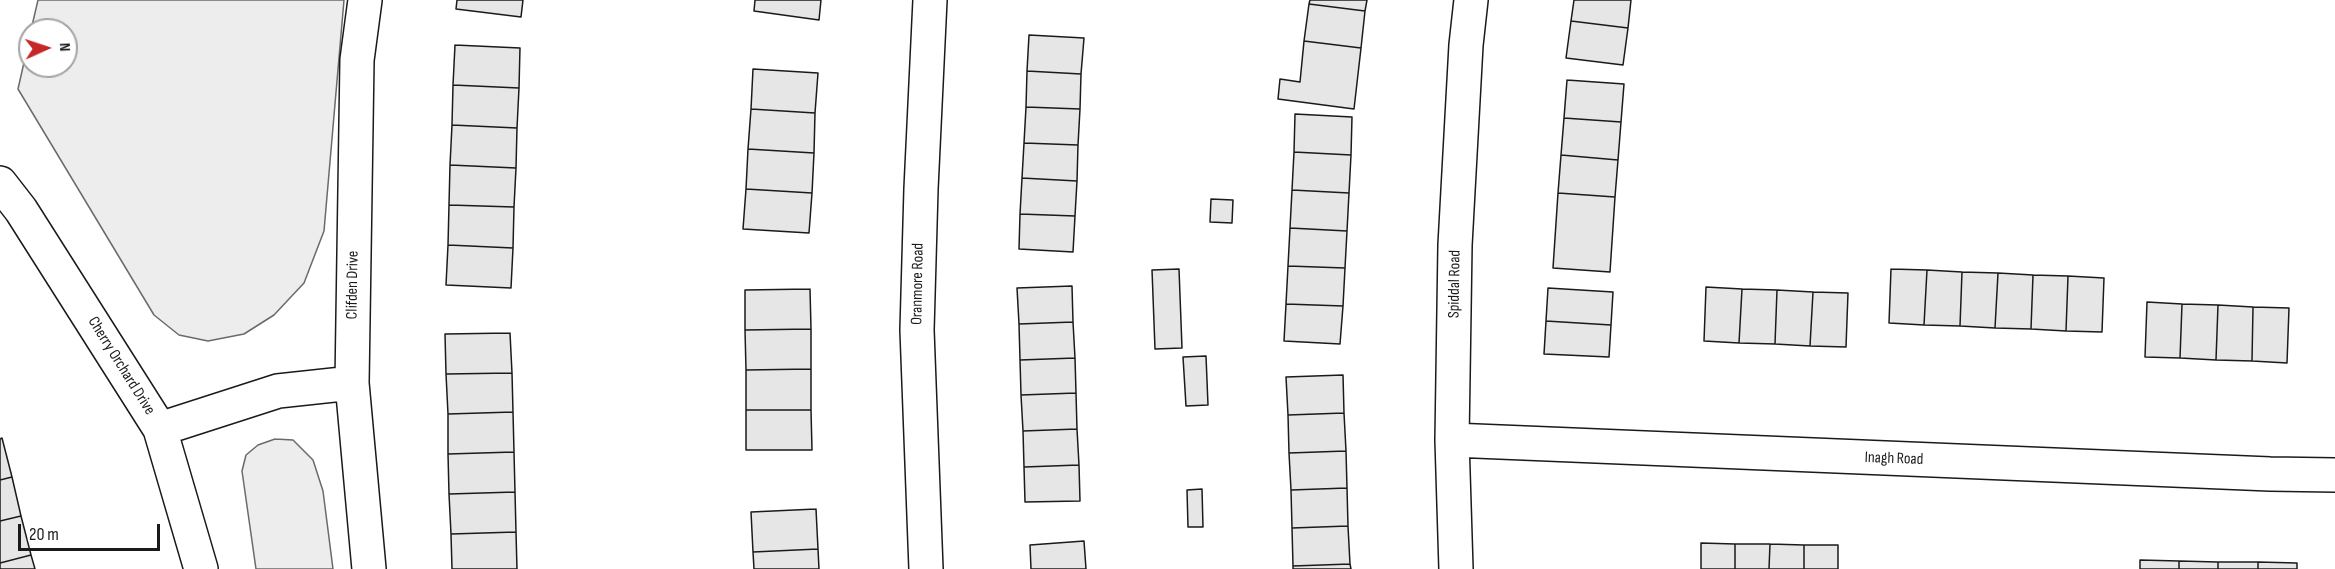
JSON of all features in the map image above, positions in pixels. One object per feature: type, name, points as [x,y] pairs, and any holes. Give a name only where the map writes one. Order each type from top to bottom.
[{"type":"street","name":"Clifden Drive","points":[[365,0],[357,60],[352,382],[369,569]]},
{"type":"street","name":"Oranmore Road","points":[[926,569],[917,330],[921,178],[930,0]]},
{"type":"street","name":"Spiddal Road","points":[[1456,569],[1452,440],[1455,245],[1466,45],[1471,0]]},
{"type":"street","name":"Cherry Orchard Drive","points":[[0,183],[21,210],[160,429],[201,569]]},
{"type":"street","points":[[160,429],[278,391],[352,382]]},
{"type":"street","name":"Inagh Road","points":[[1452,440],[2270,474],[2335,474]]},
{"type":"shaded area","points":[[38,0],[344,0],[324,231],[304,283],[274,315],[244,334],[208,341],[179,335],[154,315],[18,89],[20,78],[78,78],[78,18],[34,18]]},
{"type":"shaded area","points":[[275,439],[293,440],[313,460],[323,491],[333,569],[256,569],[242,471],[246,455],[258,445]]},
{"type":"building","points":[[457,0],[523,0],[521,17],[456,9]]},
{"type":"building","points":[[755,0],[821,0],[819,20],[754,11]]},
{"type":"building","points":[[1310,0],[1367,0],[1365,11],[1309,4]]},
{"type":"building","points":[[1574,0],[1631,0],[1628,28],[1571,21]]},
{"type":"building","points":[[1309,4],[1365,11],[1361,48],[1304,41]]},
{"type":"building","points":[[1571,21],[1628,28],[1623,65],[1566,58]]},
{"type":"building","points":[[1029,35],[1084,38],[1081,74],[1027,71]]},
{"type":"building","points":[[1304,41],[1361,48],[1354,109],[1278,99],[1280,79],[1300,82]]},
{"type":"building","points":[[455,45],[520,48],[519,88],[453,85]]},
{"type":"building","points":[[753,69],[818,73],[815,113],[751,109]]},
{"type":"building","points":[[1027,71],[1081,74],[1080,109],[1026,107]]},
{"type":"building","points":[[1567,80],[1624,84],[1621,122],[1564,118]]},
{"type":"building","points":[[453,85],[519,88],[517,128],[452,125]]},
{"type":"building","points":[[1026,107],[1080,109],[1078,145],[1024,143]]},
{"type":"building","points":[[751,109],[815,113],[814,153],[748,149]]},
{"type":"building","points":[[1295,114],[1352,117],[1351,155],[1294,152]]},
{"type":"building","points":[[1564,118],[1621,122],[1618,160],[1561,155]]},
{"type":"building","points":[[452,125],[517,128],[516,168],[450,165]]},
{"type":"building","points":[[1024,143],[1078,145],[1077,181],[1022,178]]},
{"type":"building","points":[[748,149],[814,153],[812,193],[746,189]]},
{"type":"building","points":[[1294,152],[1351,155],[1349,193],[1292,190]]},
{"type":"building","points":[[1561,155],[1618,160],[1615,197],[1558,193]]},
{"type":"building","points":[[450,165],[516,168],[514,207],[449,205]]},
{"type":"building","points":[[1022,178],[1077,181],[1075,216],[1020,214]]},
{"type":"building","points":[[746,189],[812,193],[809,233],[743,229]]},
{"type":"building","points":[[1292,190],[1349,193],[1347,231],[1290,228]]},
{"type":"building","points":[[1558,193],[1615,197],[1610,272],[1553,268]]},
{"type":"building","points":[[1211,199],[1233,200],[1232,223],[1210,222]]},
{"type":"building","points":[[449,205],[514,207],[513,248],[448,245]]},
{"type":"building","points":[[1020,214],[1075,216],[1073,252],[1019,249]]},
{"type":"building","points":[[1290,228],[1347,231],[1345,268],[1288,266]]},
{"type":"building","points":[[448,245],[513,248],[511,288],[446,285]]},
{"type":"building","points":[[1288,266],[1345,268],[1343,306],[1286,304]]},
{"type":"building","points":[[1179,269],[1182,348],[1155,349],[1152,270]]},
{"type":"building","points":[[1891,269],[1927,270],[1924,325],[1889,323]]},
{"type":"building","points":[[1927,270],[1962,272],[1960,326],[1924,325]]},
{"type":"building","points":[[1962,272],[1998,273],[1995,328],[1960,326]]},
{"type":"building","points":[[1998,273],[2033,275],[2031,329],[1995,328]]},
{"type":"building","points":[[2033,275],[2068,276],[2066,331],[2031,329]]},
{"type":"building","points":[[2068,276],[2104,278],[2102,332],[2066,331]]},
{"type":"building","points":[[1072,286],[1073,322],[1019,324],[1017,288]]},
{"type":"building","points":[[1706,287],[1742,289],[1739,343],[1704,341]]},
{"type":"building","points":[[1548,288],[1613,292],[1611,325],[1546,321]]},
{"type":"building","points":[[810,289],[811,329],[745,330],[745,290]]},
{"type":"building","points":[[1742,289],[1777,290],[1775,344],[1739,343]]},
{"type":"building","points":[[1777,290],[1813,292],[1810,346],[1775,344]]},
{"type":"building","points":[[1813,292],[1848,293],[1846,347],[1810,346]]},
{"type":"building","points":[[2147,302],[2182,304],[2180,358],[2145,357]]},
{"type":"building","points":[[1286,304],[1343,306],[1340,344],[1284,341]]},
{"type":"building","points":[[2182,304],[2218,305],[2216,360],[2180,358]]},
{"type":"building","points":[[2218,305],[2253,307],[2252,361],[2216,360]]},
{"type":"building","points":[[2253,307],[2289,308],[2287,363],[2252,361]]},
{"type":"building","points":[[1546,321],[1611,325],[1609,357],[1544,354]]},
{"type":"building","points":[[1073,322],[1075,358],[1020,360],[1019,324]]},
{"type":"building","points":[[811,329],[811,369],[746,370],[745,330]]},
{"type":"building","points":[[510,333],[512,373],[446,374],[445,334]]},
{"type":"building","points":[[1206,356],[1208,405],[1186,406],[1183,357]]},
{"type":"building","points":[[1075,358],[1076,393],[1021,395],[1020,360]]},
{"type":"building","points":[[811,369],[811,410],[746,410],[746,370]]},
{"type":"building","points":[[512,373],[513,412],[448,414],[446,374]]},
{"type":"building","points":[[1343,375],[1344,413],[1288,415],[1286,377]]},
{"type":"building","points":[[1076,393],[1077,429],[1023,431],[1021,395]]},
{"type":"building","points":[[746,410],[811,410],[812,450],[746,450]]},
{"type":"building","points":[[513,412],[514,452],[448,454],[448,414]]},
{"type":"building","points":[[1344,413],[1346,451],[1289,453],[1288,415]]},
{"type":"building","points":[[1077,429],[1079,465],[1024,467],[1023,431]]},
{"type":"building","points":[[2,438],[12,477],[0,480],[0,439]]},
{"type":"building","points":[[1346,451],[1347,488],[1291,490],[1289,453]]},
{"type":"building","points":[[514,452],[515,492],[449,494],[448,454]]},
{"type":"building","points":[[1079,465],[1080,501],[1025,502],[1024,467]]},
{"type":"building","points":[[12,477],[21,516],[0,521],[0,480]]},
{"type":"building","points":[[1347,488],[1348,526],[1292,528],[1291,490]]},
{"type":"building","points":[[1202,489],[1203,527],[1188,527],[1187,490]]},
{"type":"building","points":[[515,492],[516,532],[451,534],[449,494]]},
{"type":"building","points":[[816,509],[818,549],[753,552],[751,512]]},
{"type":"building","points":[[21,516],[31,555],[0,563],[0,521]]},
{"type":"building","points":[[1348,526],[1350,564],[1293,566],[1292,528]]},
{"type":"building","points":[[516,532],[517,569],[452,569],[451,534]]},
{"type":"building","points":[[1084,541],[1086,569],[1031,569],[1030,545]]},
{"type":"building","points":[[1701,543],[1735,544],[1735,569],[1701,569]]},
{"type":"building","points":[[1735,544],[1770,544],[1769,569],[1735,569]]},
{"type":"building","points":[[1770,544],[1804,545],[1804,569],[1769,569]]},
{"type":"building","points":[[1804,545],[1838,545],[1838,569],[1804,569]]},
{"type":"building","points":[[818,549],[819,569],[754,569],[753,552]]},
{"type":"building","points":[[31,555],[35,569],[0,569],[0,563]]},
{"type":"building","points":[[2140,560],[2179,561],[2179,569],[2140,569]]},
{"type":"building","points":[[2179,561],[2218,562],[2218,569],[2179,569]]},
{"type":"building","points":[[2218,562],[2258,562],[2258,569],[2218,569]]},
{"type":"building","points":[[2258,562],[2297,563],[2297,569],[2258,569]]},
{"type":"building","points":[[1350,564],[1351,569],[1293,569],[1293,566]]}]
